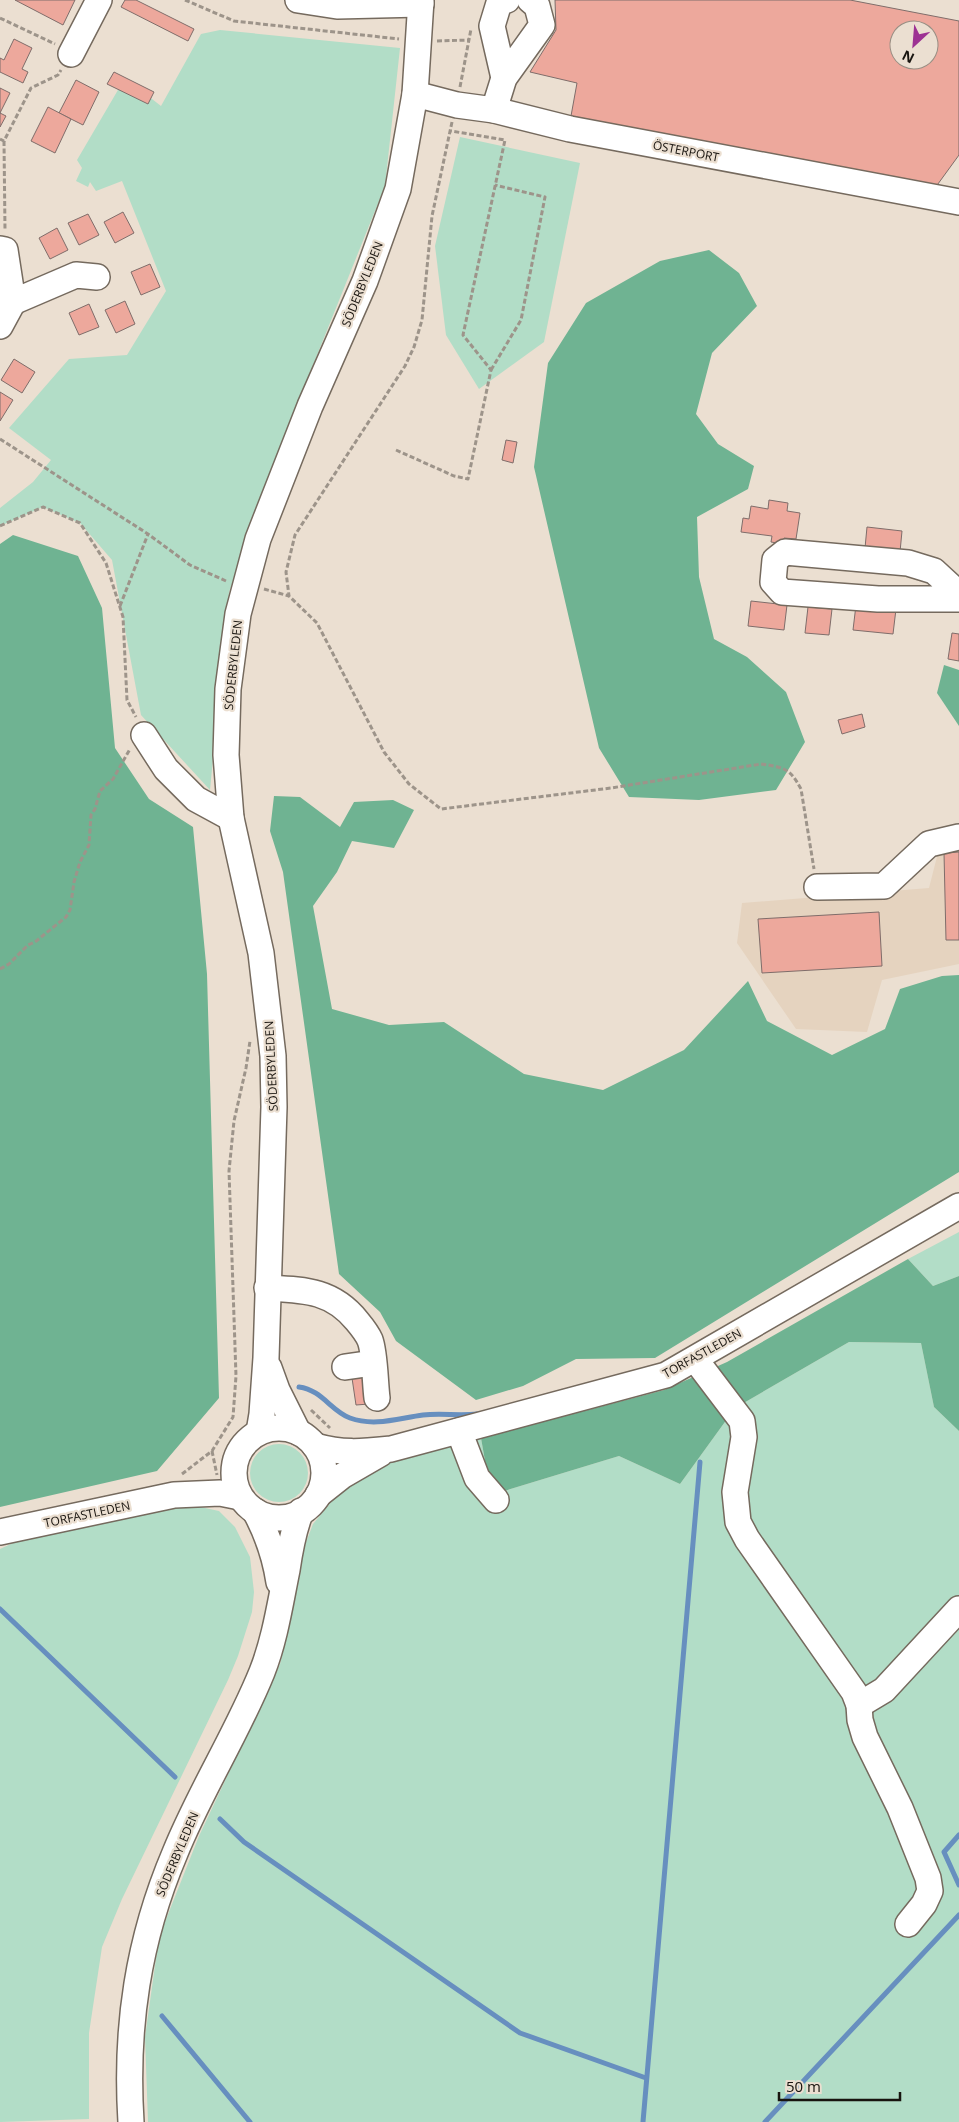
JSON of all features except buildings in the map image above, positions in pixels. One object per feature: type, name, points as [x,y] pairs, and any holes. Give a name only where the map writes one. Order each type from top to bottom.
[{"type":"street","points":[[71,53],[99,0]]},
{"type":"street","points":[[298,0],[337,6],[421,2]]},
{"type":"street","points":[[494,110],[504,78],[542,25],[537,6],[530,0]]},
{"type":"street","points":[[502,1],[492,26],[504,78]]},
{"type":"street","name":"SÖDERBYLEDEN","points":[[316,1437],[269,1418],[277,1390],[266,1358],[274,1107],[273,1056],[261,953],[231,818],[226,755],[228,698],[238,614],[258,539],[310,406],[365,281],[398,189],[415,94],[421,2]]},
{"type":"street","name":"ÖSTERPORT","points":[[415,94],[457,105],[494,110],[570,129],[959,202]]},
{"type":"street","points":[[3,250],[13,302]]},
{"type":"street","points":[[0,326],[13,302],[76,275],[97,278]]},
{"type":"street","points":[[959,594],[934,572],[908,564],[785,552],[775,560],[773,582],[782,592],[878,599],[959,599]]},
{"type":"street","points":[[144,734],[166,769],[190,793],[231,818]]},
{"type":"street","points":[[817,887],[884,886],[928,844],[959,837]]},
{"type":"street","name":"TORFASTLEDEN","points":[[316,1437],[332,1451],[354,1453],[391,1448],[666,1375],[959,1206]]},
{"type":"street","points":[[267,1288],[302,1290],[322,1294],[338,1302],[351,1314],[364,1330],[370,1342],[377,1398]]},
{"type":"street","points":[[695,1359],[742,1422],[744,1437],[735,1492],[738,1522],[747,1539],[854,1692],[859,1705],[860,1720],[865,1737],[900,1808],[928,1878],[930,1891],[924,1904],[908,1924]]},
{"type":"street","points":[[345,1367],[373,1363]]},
{"type":"street","points":[[269,1418],[271,1428],[285,1428],[316,1437],[324,1475],[310,1503],[290,1516],[278,1518],[266,1516],[230,1481],[239,1451],[269,1418]]},
{"type":"street","points":[[458,1431],[477,1478],[496,1500]]},
{"type":"street","name":"TORFASTLEDEN","points":[[310,1503],[342,1476],[391,1448]]},
{"type":"street","name":"SÖDERBYLEDEN","points":[[230,1481],[265,1529],[276,1558],[281,1600]]},
{"type":"street","name":"TORFASTLEDEN","points":[[0,1532],[176,1486],[230,1481]]},
{"type":"street","name":"SÖDERBYLEDEN","points":[[131,2122],[129,2084],[130,2038],[134,1999],[148,1930],[175,1851],[262,1672],[276,1627],[294,1527],[310,1503]]},
{"type":"street","points":[[859,1705],[884,1690],[959,1609]]},
{"type":"path","points":[[185,0],[234,21],[419,41],[469,40]]},
{"type":"path","points":[[0,18],[25,28],[71,53],[58,75],[31,88],[2,140],[3,250]]},
{"type":"path","points":[[289,596],[286,572],[296,535],[405,366],[414,347],[422,320],[437,186],[457,105],[472,24]]},
{"type":"path","points":[[450,131],[505,140],[463,335],[491,370]]},
{"type":"path","points":[[396,450],[454,476],[468,479],[491,370],[521,320],[545,196],[495,185]]},
{"type":"path","points":[[0,439],[148,534],[190,565],[226,581]]},
{"type":"path","points":[[0,526],[43,507],[80,523],[106,562],[120,606],[123,617],[127,700],[144,734],[134,742],[113,779],[100,791],[95,809],[91,815],[89,845],[80,862],[74,882],[70,910],[66,917],[35,942],[28,945],[9,964],[0,969]]},
{"type":"path","points":[[120,606],[148,534]]},
{"type":"path","points":[[257,587],[289,596],[317,623],[384,752],[409,784],[441,809],[611,788],[761,764],[783,767],[795,778],[801,789],[817,887]]},
{"type":"path","points":[[176,1486],[230,1481],[232,1417],[236,1376],[229,1171],[234,1121],[246,1068],[250,1040]]},
{"type":"path","points":[[232,1417],[269,1418],[303,1406],[310,1409],[316,1437]]},
{"type":"shaded area","points":[[941,841],[959,841],[959,964],[882,980],[867,1032],[796,1029],[737,943],[742,903],[929,888]]},
{"type":"green space","points":[[220,30],[400,48],[385,186],[297,405],[229,592],[210,790],[141,715],[112,560],[80,523],[43,507],[0,526],[0,508],[33,482],[51,460],[9,428],[69,359],[127,355],[166,291],[122,181],[96,191],[90,182],[88,187],[76,181],[82,168],[77,160],[125,78],[161,106],[201,34]]},
{"type":"green space","points":[[460,137],[580,163],[544,342],[479,389],[446,335],[435,246]]},
{"type":"green space","points":[[709,250],[739,273],[757,306],[712,353],[696,414],[718,444],[754,466],[748,489],[697,517],[699,577],[714,639],[747,657],[786,692],[805,742],[776,790],[699,800],[629,797],[599,748],[534,467],[548,363],[586,303],[660,261]]},
{"type":"green space","points":[[13,535],[78,556],[102,608],[115,748],[149,799],[193,827],[207,974],[219,1398],[157,1471],[0,1507],[0,544]]},
{"type":"green space","points":[[944,665],[959,670],[959,726],[937,693]]},
{"type":"green space","points":[[274,796],[300,797],[340,827],[354,802],[393,800],[414,810],[394,848],[352,841],[337,872],[313,906],[332,1009],[389,1025],[444,1022],[524,1074],[603,1090],[684,1050],[748,981],[767,1021],[832,1055],[885,1029],[900,989],[942,976],[959,975],[959,1172],[655,1358],[576,1359],[523,1386],[476,1400],[396,1341],[380,1312],[339,1274],[283,872],[270,831]]},
{"type":"green space","points":[[959,1232],[959,1276],[933,1286],[908,1259]]},
{"type":"green space","points":[[908,1259],[933,1286],[959,1276],[959,1431],[934,1407],[921,1343],[849,1342],[735,1408],[680,1484],[619,1456],[491,1495],[481,1438],[664,1390],[727,1362]]},
{"type":"green space","points":[[849,1342],[921,1343],[934,1407],[959,1431],[959,2122],[148,2122],[145,2037],[159,1937],[199,1836],[280,1664],[294,1605],[300,1558],[313,1524],[341,1490],[395,1457],[481,1438],[491,1495],[619,1456],[680,1484],[735,1408]]},
{"type":"green space","points":[[279,1444],[295,1449],[303,1457],[308,1473],[303,1489],[295,1497],[279,1502],[263,1497],[255,1489],[250,1473],[255,1457],[263,1449]]},
{"type":"green space","points":[[191,1505],[219,1511],[235,1527],[250,1557],[254,1592],[252,1612],[228,1680],[122,1899],[102,1947],[89,2033],[89,2119],[0,2122],[0,1549],[26,1537]]},
{"type":"waterway","points":[[299,1387],[314,1392],[343,1415],[359,1421],[378,1422],[430,1414],[477,1414]]},
{"type":"waterway","points":[[643,2122],[700,1462]]},
{"type":"waterway","points":[[0,1609],[175,1777]]},
{"type":"waterway","points":[[220,1819],[244,1842],[520,2033],[646,2078]]},
{"type":"waterway","points":[[959,1835],[944,1852],[959,1885]]},
{"type":"waterway","points":[[765,2122],[959,1915]]},
{"type":"waterway","points":[[162,2016],[250,2122]]}]
